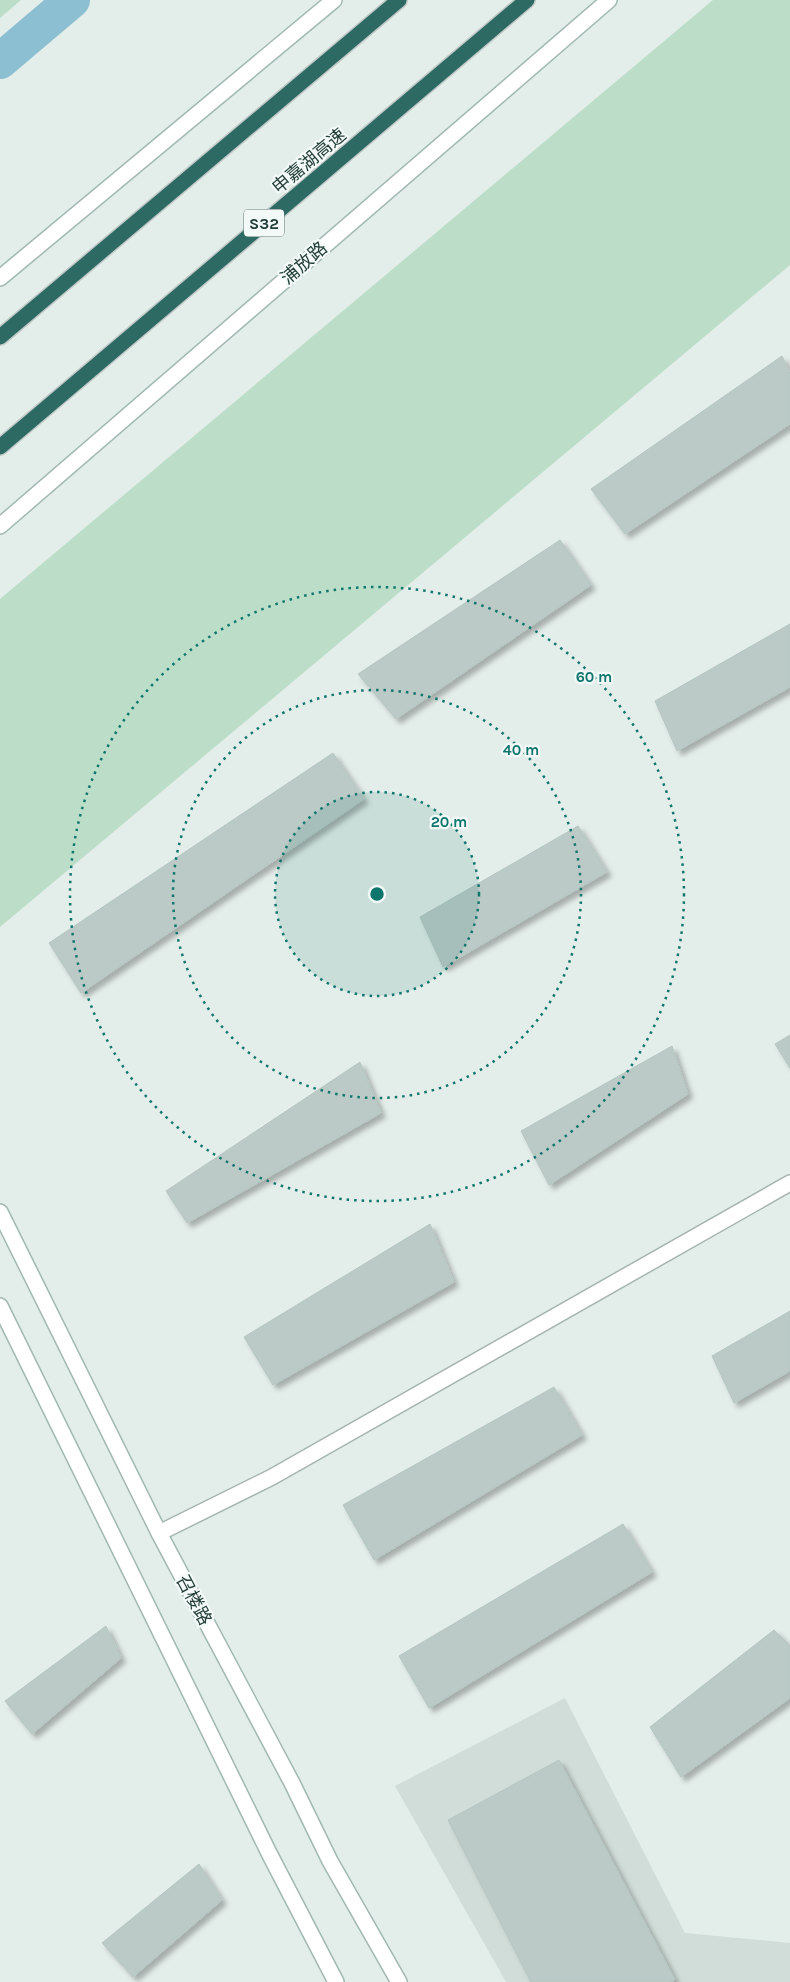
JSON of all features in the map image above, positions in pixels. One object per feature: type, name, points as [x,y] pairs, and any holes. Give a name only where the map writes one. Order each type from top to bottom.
[{"type":"highway","points":[[0,337],[399,0]]},
{"type":"highway","name":"申嘉湖高速","points":[[0,447],[528,0]]},
{"type":"street","points":[[0,278],[334,0]]},
{"type":"street","name":"浦放路","points":[[0,526],[609,0]]},
{"type":"street","points":[[158,1533],[272,1477],[790,1183]]},
{"type":"street","name":"召楼路","points":[[0,1212],[158,1533],[292,1783],[330,1861],[399,1982]]},
{"type":"street","points":[[0,1306],[270,1855],[336,1982]]},
{"type":"shaded area","points":[[565,1698],[685,1933],[790,1943],[790,1982],[506,1982],[395,1786]]},
{"type":"green space","points":[[0,0],[21,0],[0,18]]},
{"type":"green space","points":[[713,0],[790,0],[790,265],[0,927],[0,599]]},
{"type":"building","points":[[782,356],[790,373],[790,424],[625,534],[591,489]]},
{"type":"building","points":[[560,540],[591,585],[396,719],[358,674]]},
{"type":"building","points":[[790,624],[790,687],[677,751],[655,701]]},
{"type":"building","points":[[333,753],[364,799],[81,993],[49,943]]},
{"type":"building","points":[[578,826],[607,872],[443,967],[420,917]]},
{"type":"building","points":[[790,1035],[790,1068],[775,1044]]},
{"type":"building","points":[[672,1046],[688,1094],[549,1185],[521,1131]]},
{"type":"building","points":[[360,1062],[381,1113],[187,1223],[166,1191]]},
{"type":"building","points":[[430,1224],[454,1282],[273,1385],[244,1337]]},
{"type":"building","points":[[790,1311],[790,1371],[734,1403],[712,1356]]},
{"type":"building","points":[[554,1387],[582,1435],[374,1560],[343,1505]]},
{"type":"building","points":[[623,1524],[652,1572],[429,1708],[399,1656]]},
{"type":"building","points":[[106,1626],[121,1658],[32,1734],[5,1701]]},
{"type":"building","points":[[774,1630],[790,1646],[790,1698],[681,1777],[650,1727]]},
{"type":"building","points":[[559,1760],[675,1980],[671,1982],[531,1982],[448,1820]]},
{"type":"building","points":[[199,1864],[222,1900],[133,1977],[102,1943]]},
{"type":"waterway","points":[[0,61],[72,0]]}]
